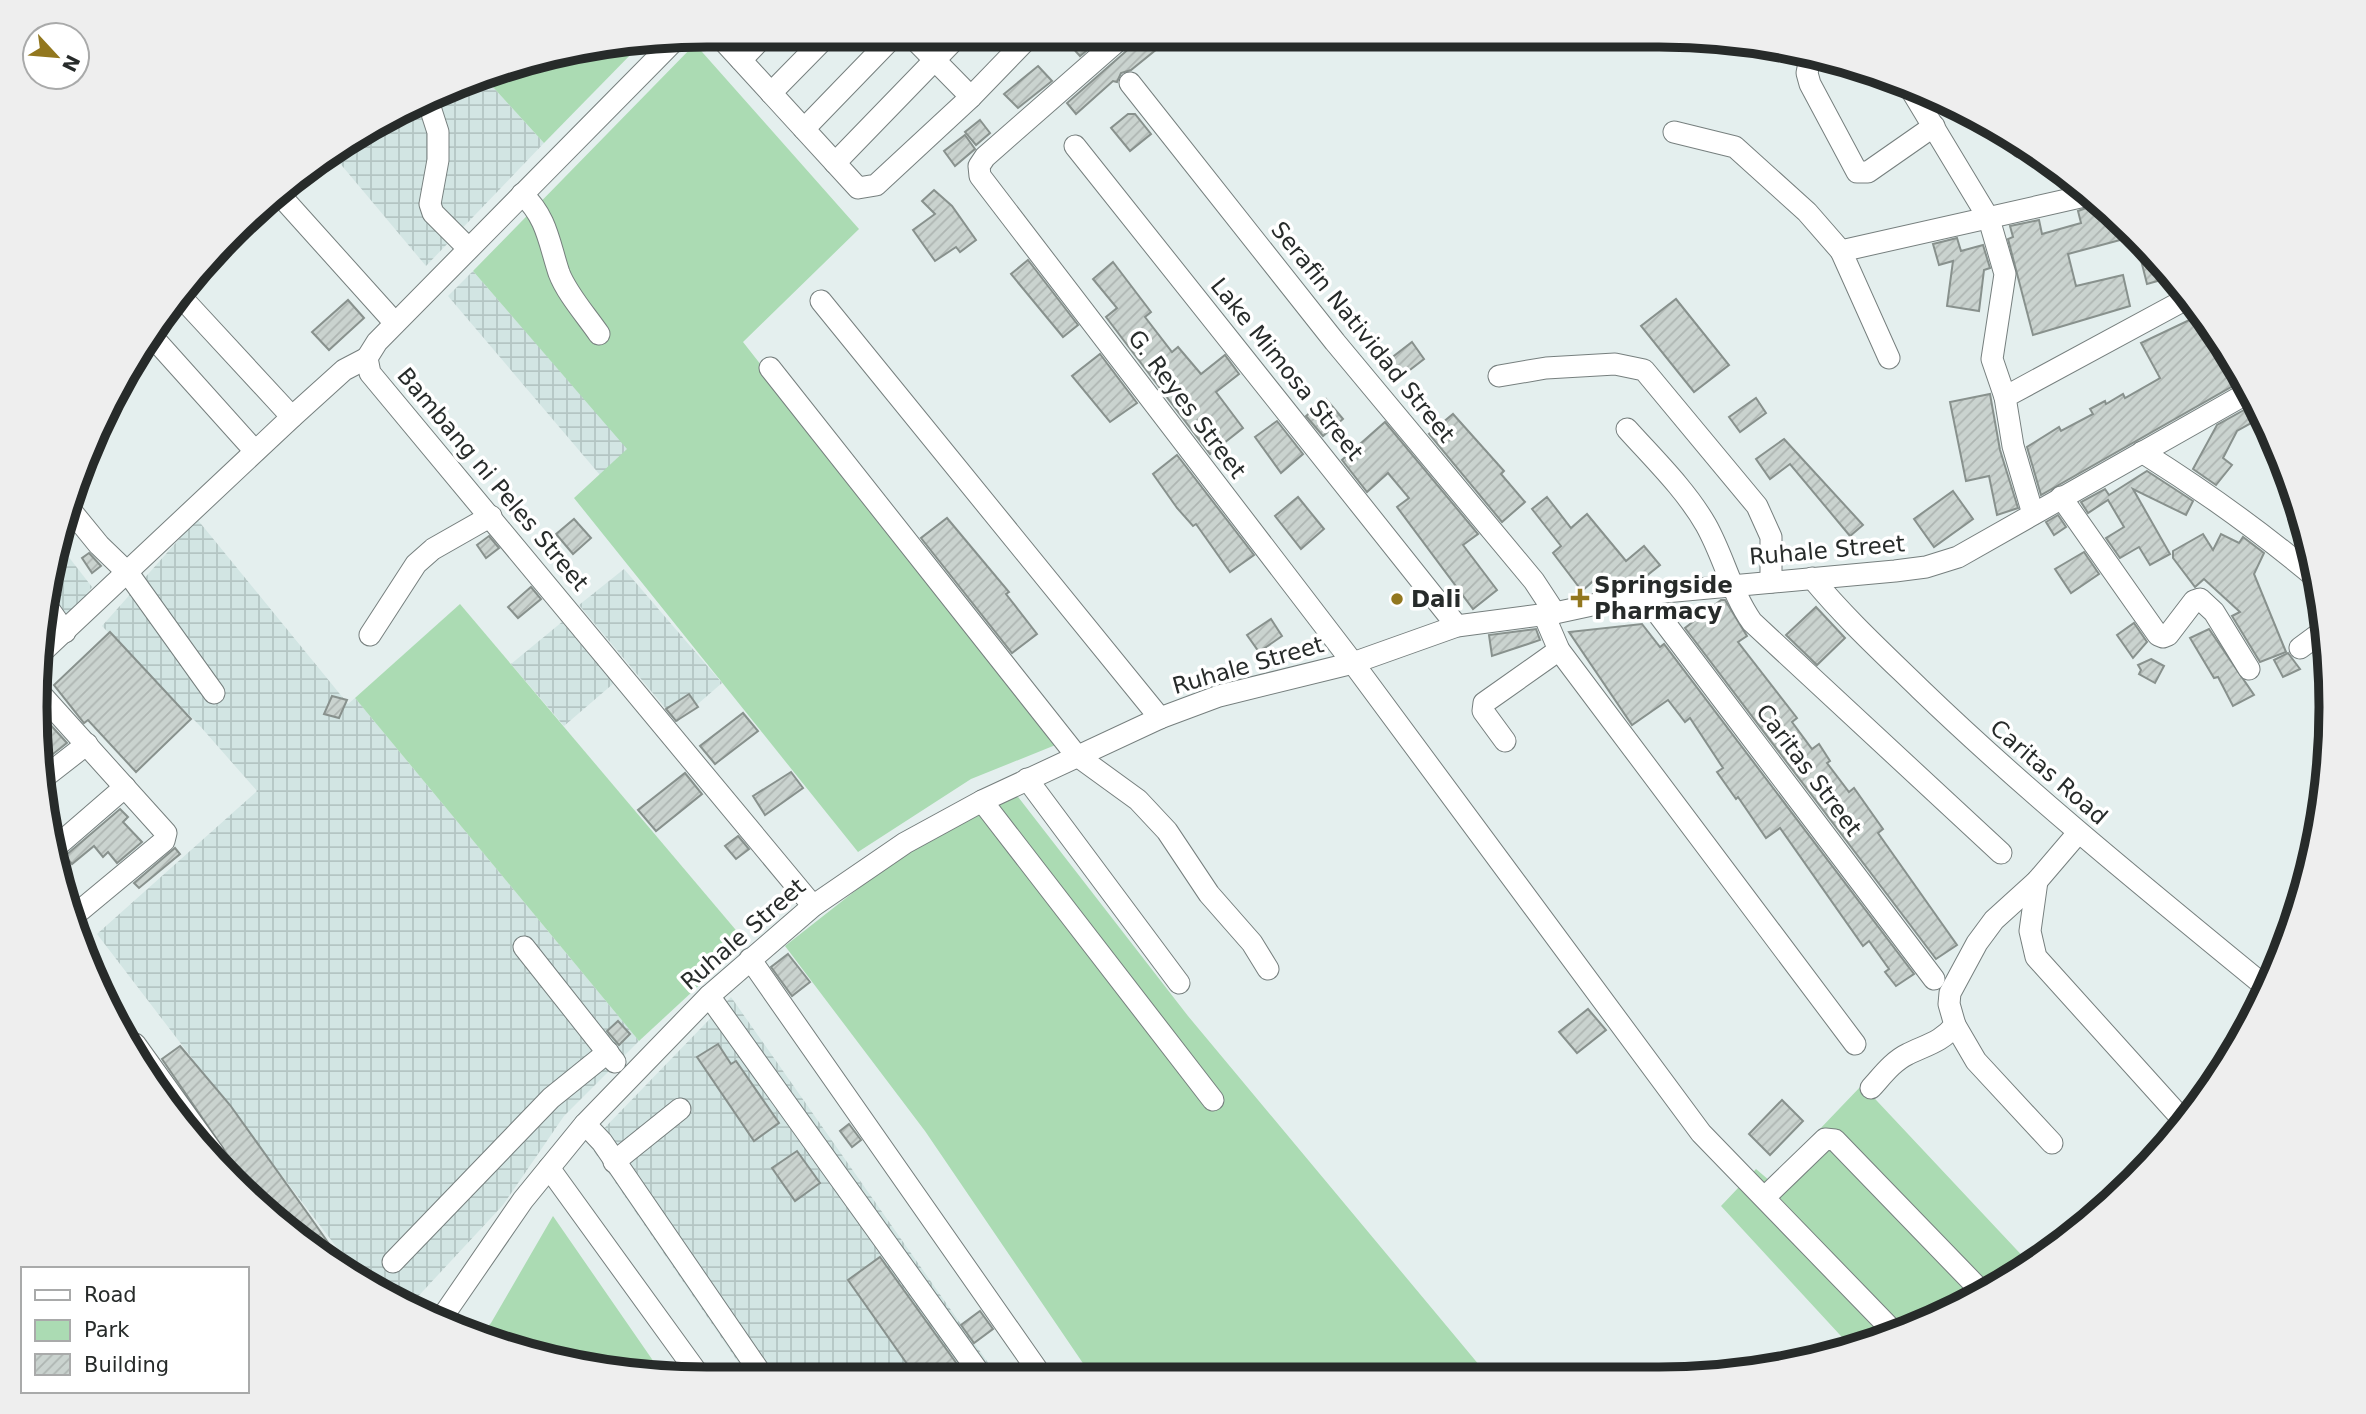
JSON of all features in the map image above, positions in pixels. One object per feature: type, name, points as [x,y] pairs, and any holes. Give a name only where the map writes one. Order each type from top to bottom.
[{"type":"street","points":[[729,47],[858,188],[876,184],[971,97],[1020,47]]},
{"type":"street","points":[[741,60],[753,47]]},
{"type":"street","points":[[771,93],[816,47]]},
{"type":"street","points":[[804,130],[883,47]]},
{"type":"street","points":[[922,47],[971,97]]},
{"type":"street","points":[[835,163],[949,47]]},
{"type":"street","name":"G. Reyes Street","points":[[1110,47],[985,156],[979,166],[980,176],[1353,663],[1701,1133],[1888,1326]]},
{"type":"street","name":"Bambang ni Peles Street","points":[[646,54],[522,194],[377,342],[367,358],[370,373],[813,906]]},
{"type":"street","points":[[1810,65],[1810,84],[1857,172],[1868,172],[1934,126]]},
{"type":"street","name":"Serafin Natividad Street","points":[[1130,83],[1335,342],[1534,581],[1550,614],[1559,650],[1855,1044]]},
{"type":"street","points":[[1918,100],[1989,219],[2005,274],[1992,359],[2005,397],[2013,446],[2034,514]]},
{"type":"street","points":[[430,108],[438,132],[438,160],[430,204],[433,213],[468,248]]},
{"type":"street","points":[[1674,132],[1735,147],[1807,212],[1841,251],[1889,358]]},
{"type":"street","name":"Lake Mimosa Street","points":[[1075,146],[1457,626]]},
{"type":"street","points":[[522,194],[533,203],[553,245],[560,274],[599,334]]},
{"type":"street","points":[[1841,251],[2078,198]]},
{"type":"street","points":[[285,200],[395,323]]},
{"type":"street","points":[[821,301],[1160,718]]},
{"type":"street","points":[[186,302],[292,417]]},
{"type":"street","points":[[2005,397],[2180,302]]},
{"type":"street","points":[[157,342],[255,451]]},
{"type":"street","points":[[51,644],[292,417],[344,370],[367,358]]},
{"type":"street","points":[[1499,376],[1546,368],[1615,364],[1644,370],[1757,506],[1771,537],[1771,582]]},
{"type":"street","points":[[770,368],[1076,755],[1138,800],[1167,831],[1209,894],[1252,943],[1268,969]]},
{"type":"street","name":"Ruhale Street","points":[[445,1313],[549,1168],[585,1124],[709,996],[813,906],[905,843],[982,801],[1076,755],[1160,718],[1219,696],[1353,663],[1457,626],[1550,614],[1643,594],[1926,568],[1958,557],[2241,397]]},
{"type":"street","points":[[1627,429],[1704,521],[1717,546],[1737,600],[1752,622],[2001,853]]},
{"type":"street","points":[[2141,452],[2249,522],[2304,569]]},
{"type":"street","points":[[2061,497],[2158,635],[2163,638],[2168,635],[2194,601],[2200,599],[2214,612],[2249,669]]},
{"type":"street","points":[[76,516],[99,545],[128,573],[214,693]]},
{"type":"street","points":[[370,635],[416,564],[433,549],[491,516]]},
{"type":"street","name":"Caritas Road","points":[[1812,579],[1838,610],[1962,730],[2078,833],[2259,981]]},
{"type":"street","name":"Caritas Street","points":[[1643,594],[1934,979]]},
{"type":"street","points":[[54,616],[65,632]]},
{"type":"street","points":[[2300,648],[2315,637]]},
{"type":"street","points":[[1505,741],[1483,711],[1484,703],[1559,650]]},
{"type":"street","points":[[47,701],[163,825],[166,833],[164,841],[80,911]]},
{"type":"street","points":[[51,772],[87,744]]},
{"type":"street","points":[[1027,779],[1179,983]]},
{"type":"street","points":[[61,842],[125,787]]},
{"type":"street","points":[[982,801],[1213,1100]]},
{"type":"street","points":[[2052,1143],[1976,1061],[1955,1025],[1949,1004],[1950,993],[1966,963],[1994,920],[2037,881],[2078,833]]},
{"type":"street","points":[[2037,881],[2030,932],[2036,957],[2178,1114]]},
{"type":"street","points":[[524,947],[629,1076]]},
{"type":"street","points":[[750,958],[1036,1367]]},
{"type":"street","points":[[709,996],[975,1367]]},
{"type":"street","points":[[1871,1088],[1893,1064],[1907,1054],[1940,1039],[1955,1025]]},
{"type":"street","points":[[393,1262],[551,1098],[608,1052]]},
{"type":"street","points":[[614,1162],[680,1109]]},
{"type":"street","points":[[585,1124],[756,1367]]},
{"type":"street","points":[[1765,1197],[1825,1139],[1835,1140],[1976,1285]]},
{"type":"street","points":[[549,1168],[693,1366]]},
{"type":"shaded area","points":[[490,84],[544,143],[426,266],[337,160],[415,115]]},
{"type":"shaded area","points":[[473,271],[628,449],[600,475],[448,296]]},
{"type":"shaded area","points":[[197,519],[348,704],[355,698],[639,1041],[564,1116],[503,1205],[415,1299],[346,1260],[97,934],[257,791],[200,726],[102,626]]},
{"type":"shaded area","points":[[66,553],[92,587],[64,626],[51,638]]},
{"type":"shaded area","points":[[624,569],[722,683],[677,722],[579,605]]},
{"type":"shaded area","points":[[562,622],[614,683],[564,726],[511,664]]},
{"type":"shaded area","points":[[731,997],[991,1367],[741,1367],[589,1144]]},
{"type":"green space","points":[[698,47],[859,229],[743,342],[1058,744],[971,779],[858,852],[574,498],[627,449],[473,271],[691,48]]},
{"type":"green space","points":[[633,52],[544,143],[490,84],[578,60]]},
{"type":"green space","points":[[460,604],[746,942],[639,1041],[355,698]]},
{"type":"green space","points":[[1015,793],[1188,1016],[1481,1367],[1086,1367],[925,1131],[785,946],[911,847]]},
{"type":"green space","points":[[1862,1085],[2024,1257],[1951,1299],[1911,1317],[1844,1340],[1721,1206],[1756,1169],[1770,1181]]},
{"type":"green space","points":[[553,1216],[655,1364],[578,1354],[536,1344],[486,1329]]},
{"type":"building","points":[[1072,47],[1091,47],[1080,56]]},
{"type":"building","points":[[1131,47],[1159,47],[1131,70],[1121,73],[1117,82],[1113,81],[1076,114],[1067,103]]},
{"type":"building","points":[[1038,66],[1052,81],[1018,108],[1004,94]]},
{"type":"building","points":[[1128,114],[1135,114],[1151,134],[1130,151],[1111,128]]},
{"type":"building","points":[[980,120],[990,133],[976,145],[965,132]]},
{"type":"building","points":[[965,135],[975,149],[955,166],[944,151]]},
{"type":"building","points":[[934,190],[952,206],[976,240],[960,252],[956,247],[935,261],[913,230],[935,214],[922,201]]},
{"type":"building","points":[[2089,207],[2125,239],[2068,254],[2076,286],[2123,275],[2130,306],[2033,335],[2008,239],[2013,237],[2010,226],[2039,220],[2042,234],[2081,223],[2078,211]]},
{"type":"building","points":[[1957,238],[1961,251],[1983,245],[1990,268],[1984,270],[1979,311],[1947,306],[1953,261],[1939,265],[1933,244]]},
{"type":"building","points":[[2140,255],[2161,280],[2147,284]]},
{"type":"building","points":[[1028,260],[1078,325],[1063,337],[1011,274]]},
{"type":"building","points":[[1113,262],[1151,312],[1145,317],[1172,352],[1178,347],[1201,374],[1225,355],[1239,374],[1216,392],[1243,428],[1210,454],[1106,317],[1117,308],[1093,279]]},
{"type":"building","points":[[1676,299],[1729,365],[1694,392],[1641,326]]},
{"type":"building","points":[[348,300],[364,318],[329,350],[312,332]]},
{"type":"building","points":[[2192,319],[2234,385],[2041,495],[2027,447],[2059,427],[2061,431],[2093,414],[2090,409],[2105,401],[2106,404],[2123,394],[2125,398],[2160,378],[2141,343]]},
{"type":"building","points":[[1412,342],[1424,359],[1402,376],[1390,359]]},
{"type":"building","points":[[1100,354],[1137,403],[1110,422],[1072,376]]},
{"type":"building","points":[[1990,394],[2000,450],[2018,508],[1997,515],[1989,476],[1966,481],[1950,402]]},
{"type":"building","points":[[1756,398],[1766,413],[1740,432],[1729,417]]},
{"type":"building","points":[[1326,399],[1343,419],[1323,436],[1306,416]]},
{"type":"building","points":[[2244,410],[2251,423],[2237,431],[2223,458],[2232,465],[2216,485],[2193,469],[2217,425]]},
{"type":"building","points":[[1453,414],[1504,471],[1501,474],[1525,502],[1502,522],[1429,434]]},
{"type":"building","points":[[1277,421],[1303,454],[1281,473],[1255,437]]},
{"type":"building","points":[[1385,422],[1478,534],[1463,545],[1497,590],[1473,609],[1397,507],[1409,498],[1388,473],[1367,492],[1342,460]]},
{"type":"building","points":[[1784,439],[1863,525],[1850,536],[1790,464],[1770,479],[1756,459]]},
{"type":"building","points":[[1177,455],[1254,555],[1230,572],[1196,524],[1193,526],[1177,508],[1153,474]]},
{"type":"building","points":[[2147,471],[2193,501],[2186,515],[2133,489],[2170,554],[2150,565],[2139,547],[2120,558],[2106,538],[2124,527],[2108,500],[2088,513],[2081,502],[2105,489],[2109,495]]},
{"type":"building","points":[[1953,491],[1973,519],[1934,547],[1914,519]]},
{"type":"building","points":[[1298,497],[1324,529],[1301,549],[1275,516]]},
{"type":"building","points":[[1547,497],[1571,528],[1587,514],[1626,561],[1644,546],[1660,565],[1640,581],[1613,587],[1602,573],[1582,591],[1553,553],[1561,546],[1532,509]]},
{"type":"building","points":[[2058,515],[2066,527],[2054,535],[2046,522]]},
{"type":"building","points":[[947,518],[1009,592],[1006,594],[1037,634],[1012,653],[921,538]]},
{"type":"building","points":[[574,519],[591,538],[573,554],[556,534]]},
{"type":"building","points":[[2203,534],[2213,550],[2221,534],[2239,543],[2243,537],[2264,553],[2254,574],[2286,652],[2260,662],[2232,616],[2240,612],[2204,579],[2195,587],[2173,558],[2173,551]]},
{"type":"building","points":[[489,536],[499,548],[486,558],[477,545]]},
{"type":"building","points":[[2084,552],[2099,574],[2071,593],[2055,569]]},
{"type":"building","points":[[89,553],[101,566],[92,573],[82,558]]},
{"type":"building","points":[[531,587],[541,599],[518,618],[508,607]]},
{"type":"building","points":[[1721,600],[1725,600],[1747,636],[1738,642],[1797,718],[1792,722],[1812,749],[1819,744],[1830,761],[1827,763],[1849,792],[1854,788],[1883,829],[1878,833],[1957,945],[1936,959],[1685,628]]},
{"type":"building","points":[[1816,607],[1845,638],[1817,665],[1786,635]]},
{"type":"building","points":[[1271,619],[1282,636],[1259,652],[1247,635]]},
{"type":"building","points":[[2134,623],[2147,642],[2133,658],[2117,635]]},
{"type":"building","points":[[1642,624],[1660,647],[1664,644],[1914,974],[1896,986],[1885,972],[1889,969],[1869,941],[1863,946],[1780,828],[1766,838],[1717,772],[1723,768],[1690,718],[1685,722],[1668,700],[1632,725],[1569,632]]},
{"type":"building","points":[[1536,629],[1540,640],[1492,656],[1489,635]]},
{"type":"building","points":[[2209,629],[2254,695],[2233,706],[2218,677],[2214,678],[2190,638]]},
{"type":"building","points":[[110,632],[191,719],[136,772],[88,720],[84,723],[54,685]]},
{"type":"building","points":[[2288,653],[2300,669],[2283,677],[2274,660]]},
{"type":"building","points":[[2151,659],[2164,666],[2155,683],[2139,674],[2141,670],[2138,665]]},
{"type":"building","points":[[689,694],[698,707],[676,721],[666,709]]},
{"type":"building","points":[[332,696],[347,700],[339,718],[324,714]]},
{"type":"building","points":[[743,713],[758,731],[715,764],[700,746]]},
{"type":"building","points":[[48,722],[67,743],[50,757]]},
{"type":"building","points":[[791,772],[803,788],[765,815],[753,796]]},
{"type":"building","points":[[685,773],[702,794],[656,831],[638,810]]},
{"type":"building","points":[[120,809],[128,817],[123,822],[142,842],[117,863],[108,852],[103,857],[94,846],[72,864],[65,856]]},
{"type":"building","points":[[738,836],[749,849],[736,859],[725,846]]},
{"type":"building","points":[[175,848],[180,854],[139,888],[134,883]]},
{"type":"building","points":[[788,954],[810,982],[792,996],[771,967]]},
{"type":"building","points":[[1588,1009],[1606,1030],[1577,1053],[1559,1032]]},
{"type":"building","points":[[618,1021],[630,1034],[619,1045],[607,1031]]},
{"type":"building","points":[[718,1044],[731,1064],[736,1061],[779,1123],[754,1141],[697,1057]]},
{"type":"building","points":[[180,1046],[230,1105],[335,1252],[250,1183],[162,1059]]},
{"type":"building","points":[[1782,1100],[1803,1121],[1770,1155],[1749,1134]]},
{"type":"building","points":[[849,1124],[861,1140],[852,1147],[840,1131]]},
{"type":"building","points":[[797,1151],[820,1183],[795,1201],[772,1168]]},
{"type":"building","points":[[880,1257],[959,1367],[909,1367],[848,1280]]},
{"type":"building","points":[[980,1311],[993,1329],[974,1343],[961,1325]]},
{"type":"place","name":"Springside Pharmacy","points":[[1580,598]]},
{"type":"place","name":"Dali","points":[[1397,599]]}]
